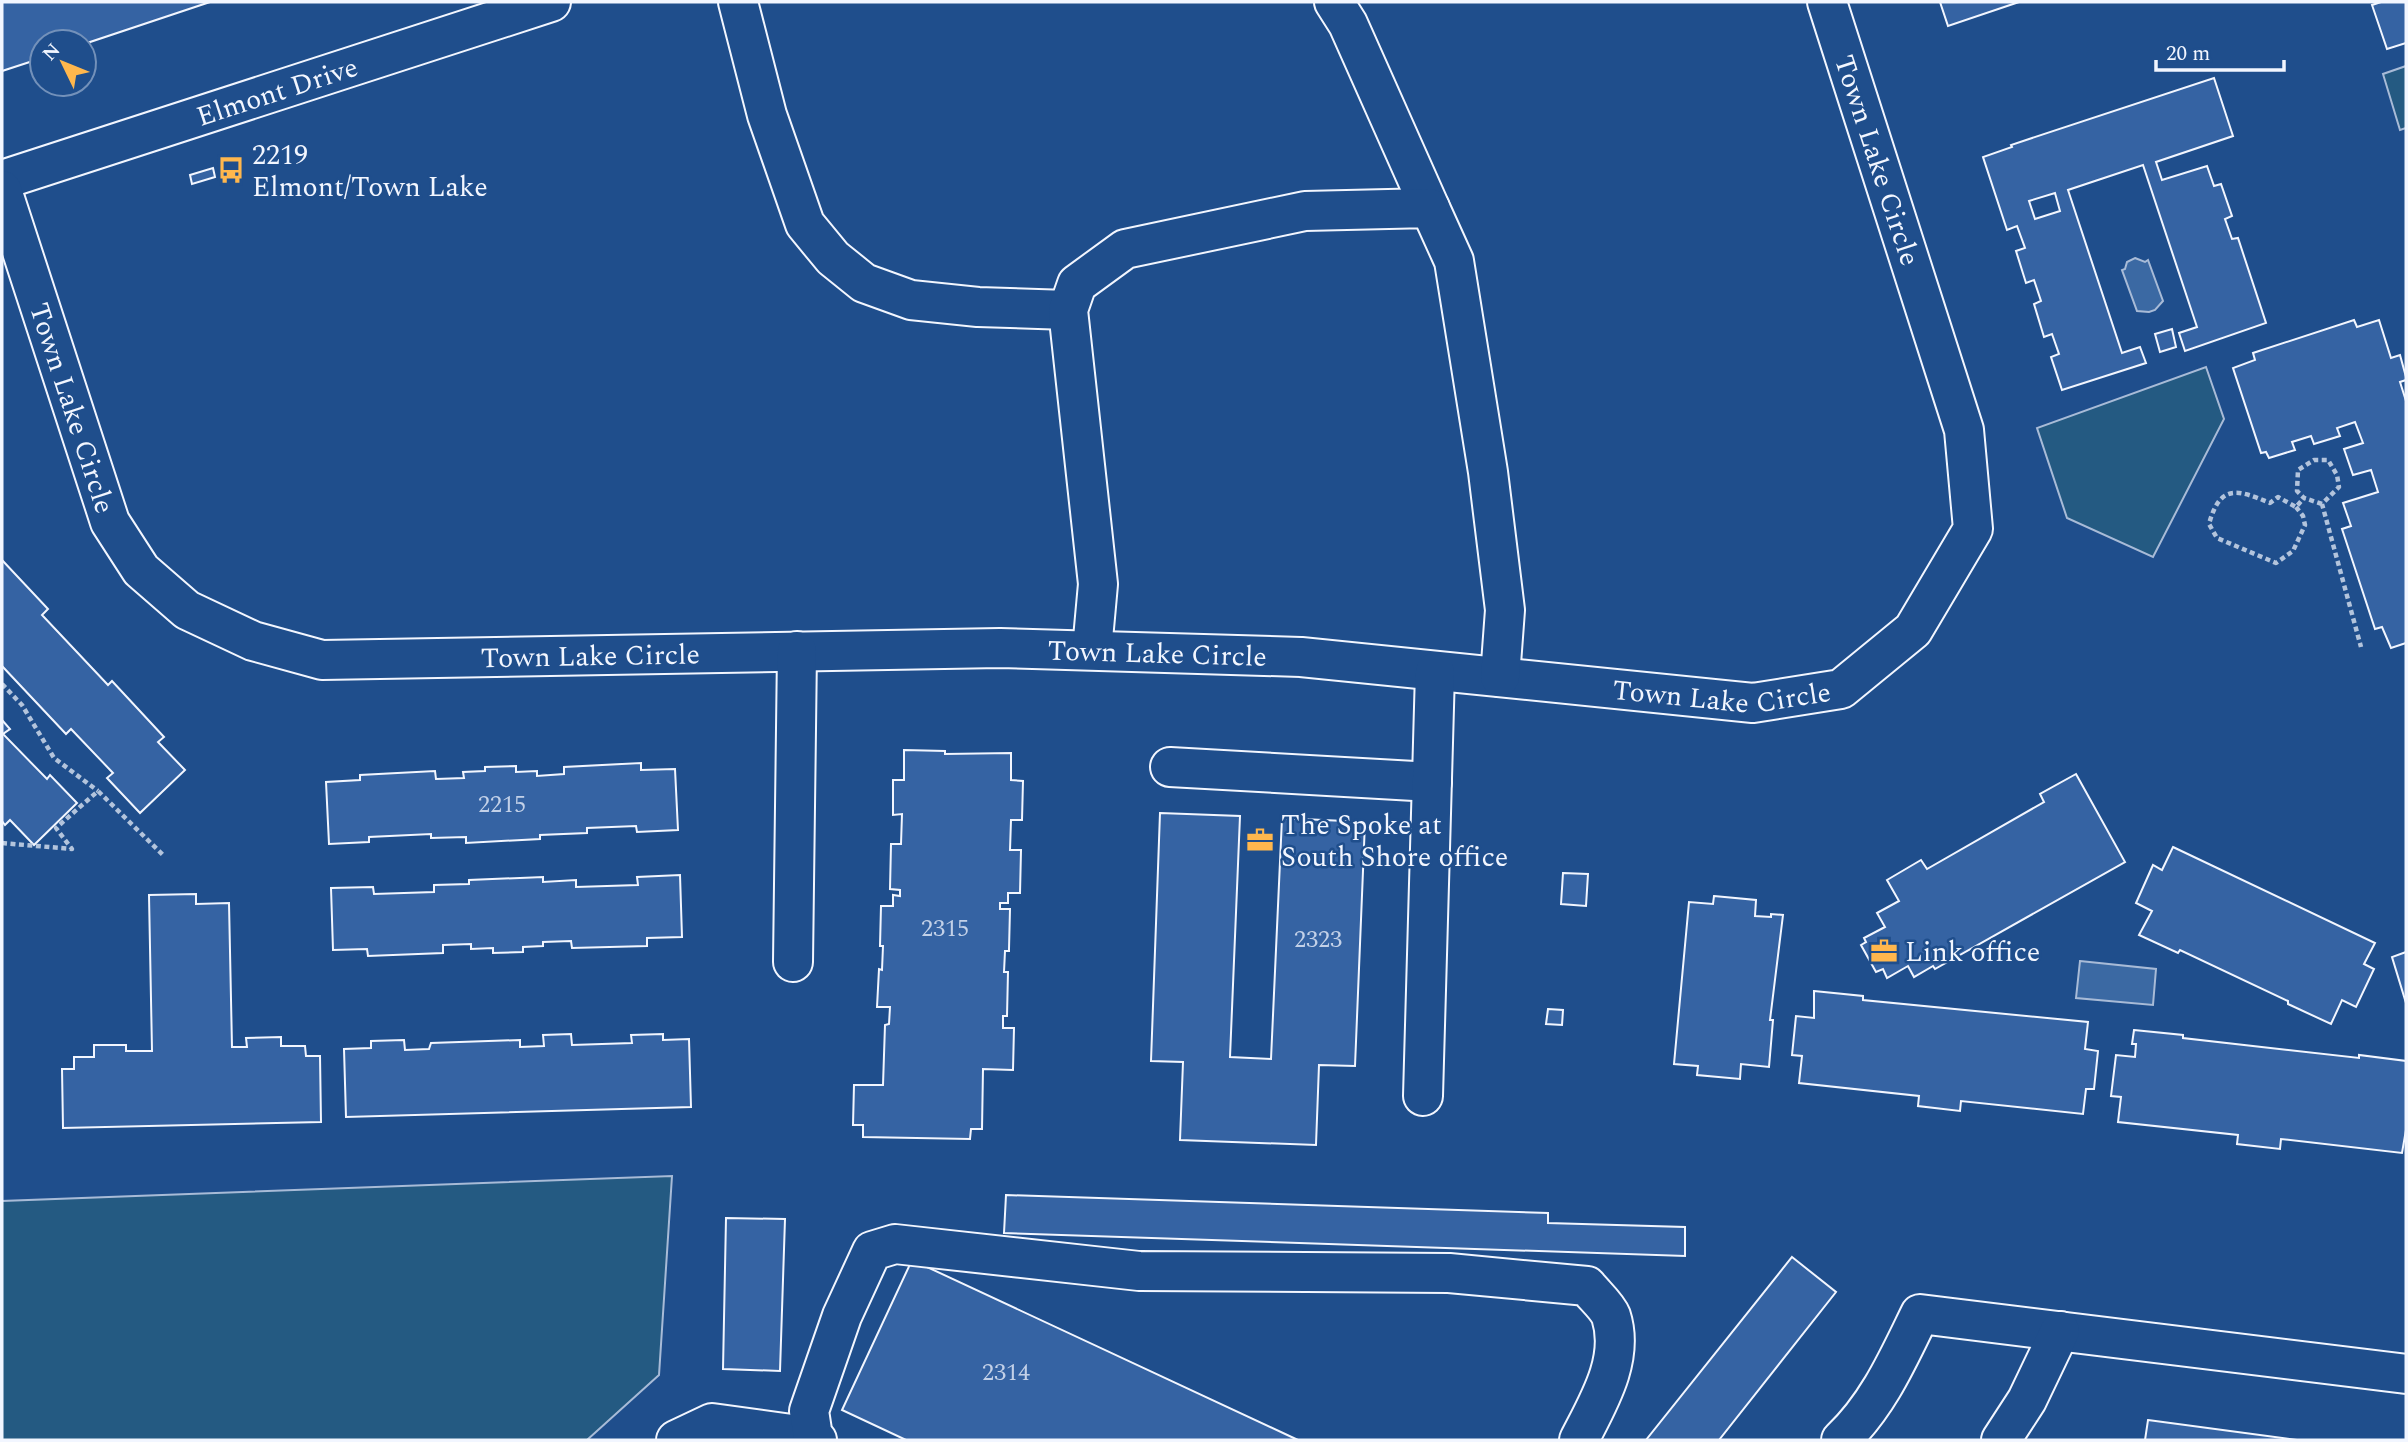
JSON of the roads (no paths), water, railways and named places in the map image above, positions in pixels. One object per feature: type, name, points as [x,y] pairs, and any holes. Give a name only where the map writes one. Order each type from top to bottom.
[{"type":"street","points":[[738,2],[767,115],[805,224],[833,258],[864,283],[911,300],[978,307],[1068,310]]},
{"type":"street","points":[[1334,2],[1348,24],[1454,261],[1488,472],[1505,610],[1500,677]]},
{"type":"street","name":"Town Lake Circle","points":[[2,190],[110,522],[141,570],[187,610],[253,640],[322,660],[1000,648],[1301,657],[1753,703],[1842,689],[1913,630],[1973,528],[1964,430],[1828,2]]},
{"type":"street","name":"Elmont Drive","points":[[2,180],[535,4]]},
{"type":"street","points":[[1092,650],[1098,584],[1068,310],[1077,284],[1125,249],[1305,211],[1430,208]]},
{"type":"street","points":[[793,962],[797,651]]},
{"type":"street","points":[[1423,1096],[1435,672]]},
{"type":"street","points":[[1170,767],[1432,782]]},
{"type":"street","points":[[676,1440],[712,1423],[815,1439],[809,1411],[857,1279],[872,1251],[895,1244],[1139,1271],[1449,1273],[1587,1286],[1611,1314],[1616,1345],[1606,1388],[1579,1440]]},
{"type":"street","points":[[1841,1440],[1874,1402],[1892,1373],[1920,1314],[2406,1374]]},
{"type":"street","points":[[2001,1440],[2027,1400],[2060,1331]]},
{"type":"place","name":"2219 Elmont/Town Lake","points":[[231,170]]},
{"type":"place","name":"The Spoke at South Shore office","points":[[1260,840]]},
{"type":"place","name":"Link office","points":[[1884,951]]}]
